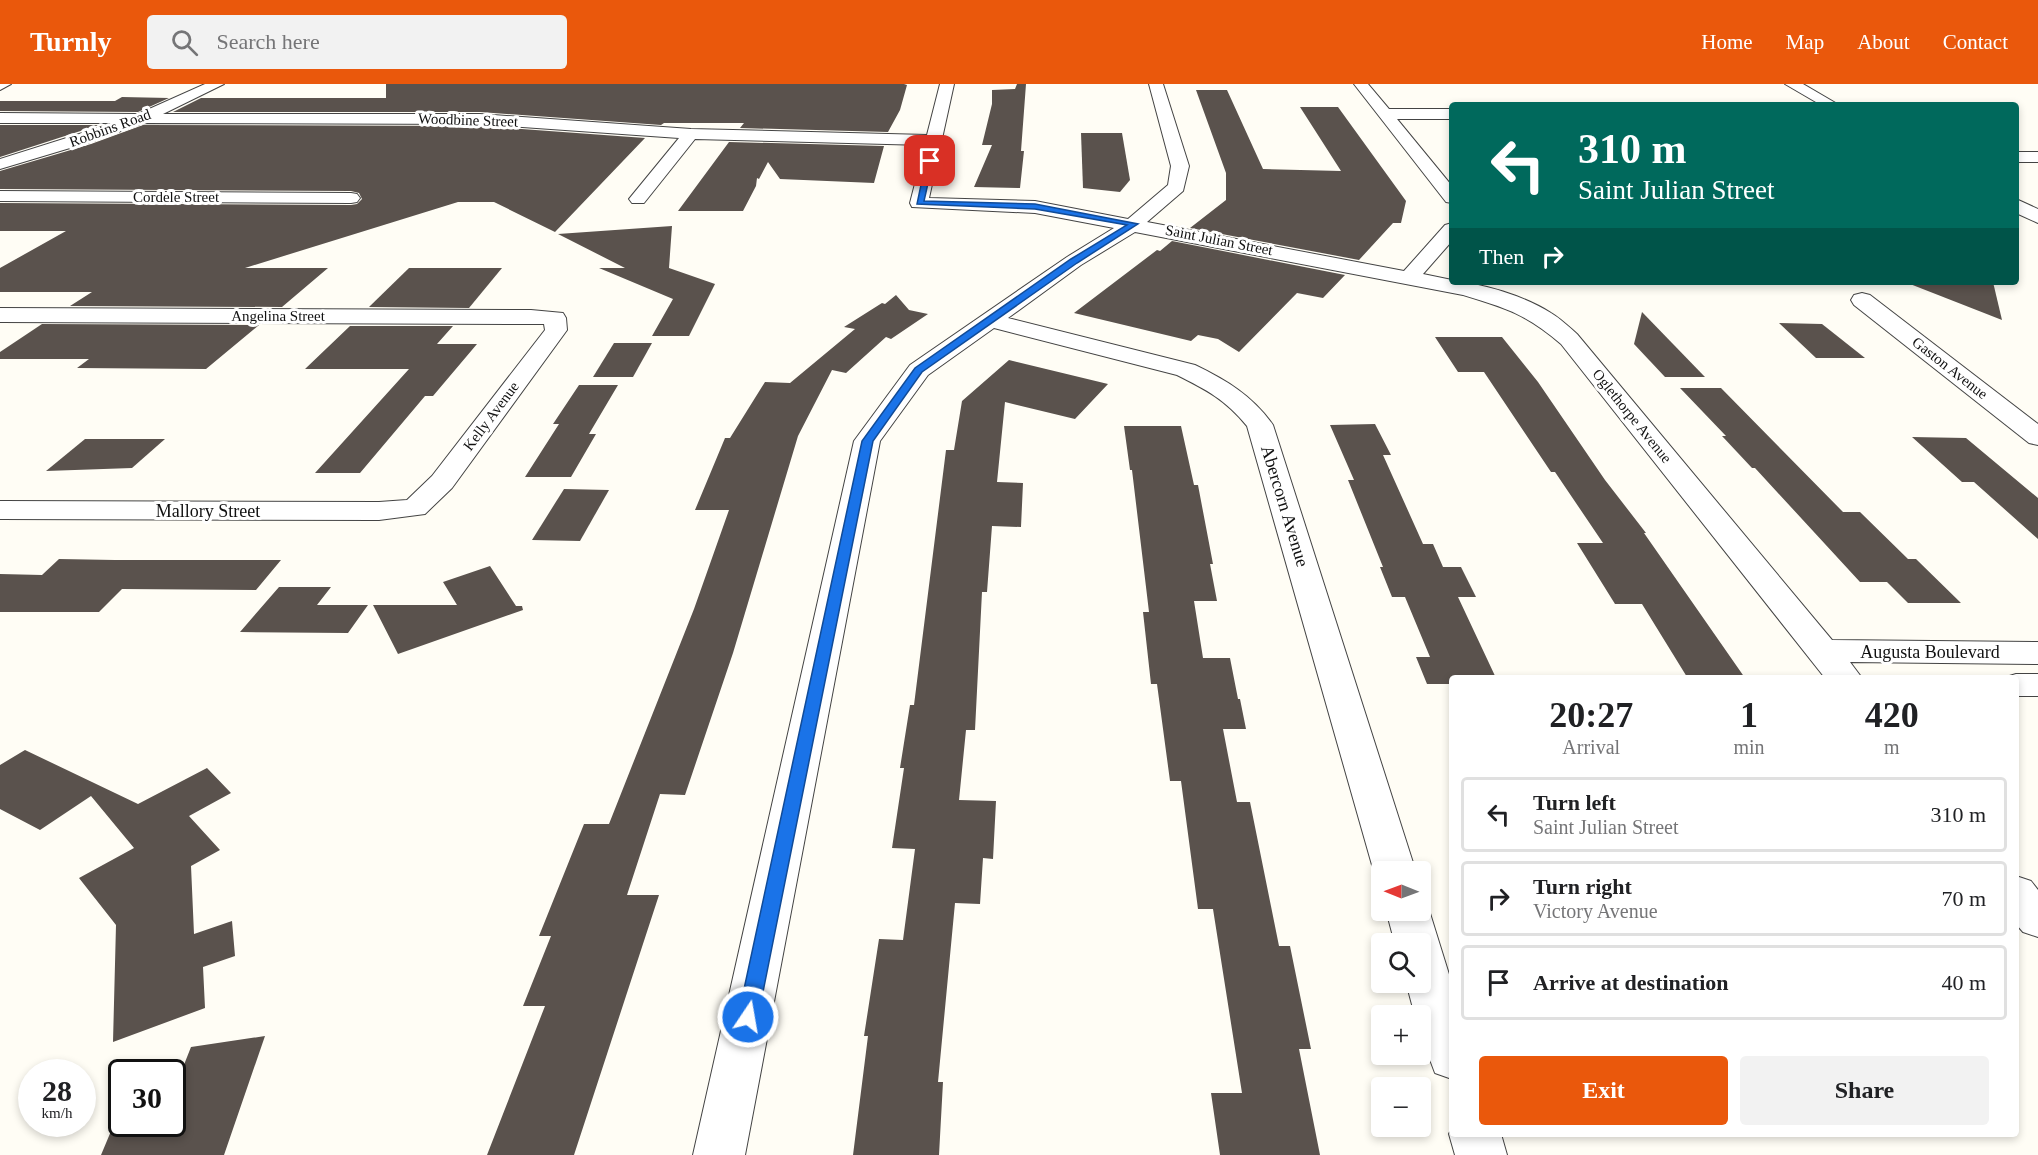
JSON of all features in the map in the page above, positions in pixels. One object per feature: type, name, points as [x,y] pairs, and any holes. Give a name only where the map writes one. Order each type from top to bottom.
[{"type":"street","points":[[0,86],[4,84]]},
{"type":"street","name":"Robbins Road","points":[[0,164],[84,139],[139,119],[217,84]]},
{"type":"street","points":[[935,140],[947,84]]},
{"type":"street","points":[[719,1155],[867,441],[919,370],[1074,261],[1134,224],[1177,187],[1180,166],[1156,84]]},
{"type":"street","points":[[1361,84],[1449,194]]},
{"type":"street","points":[[1792,84],[1826,102]]},
{"type":"street","points":[[1383,114],[1449,114]]},
{"type":"street","name":"Woodbine Street","points":[[0,118],[480,119],[691,134],[935,140]]},
{"type":"street","points":[[638,199],[691,134]]},
{"type":"street","name":"Saint Julian Street","points":[[935,140],[919,203],[1035,207],[1410,277]]},
{"type":"street","points":[[2019,157],[2038,157]]},
{"type":"street","points":[[2019,166],[2038,166]]},
{"type":"street","name":"Cordele Street","points":[[0,196],[351,198]]},
{"type":"street","points":[[2019,207],[2038,218]]},
{"type":"street","points":[[1410,277],[1449,232]]},
{"type":"street","name":"Oglethorpe Avenue","points":[[1410,277],[1467,289],[1516,304],[1544,318],[1569,339],[1842,675]]},
{"type":"street","name":"Gaston Avenue","points":[[1862,300],[2038,437]]},
{"type":"street","name":"Angelina Street","points":[[0,315],[555,318]]},
{"type":"street","name":"Kelly Avenue","points":[[415,508],[442,482],[556,330],[555,318]]},
{"type":"street","name":"Abercorn Avenue","points":[[988,320],[1186,370],[1212,383],[1241,402],[1260,425],[1392,861]]},
{"type":"street","name":"Mallory Street","points":[[0,510],[379,511],[415,508]]},
{"type":"street","name":"Augusta Boulevard","points":[[1822,651],[2038,653]]},
{"type":"street","points":[[2019,685],[2038,685]]},
{"type":"street","points":[[2019,897],[2038,920]]},
{"type":"street","points":[[1431,990],[1449,1048]]},
{"type":"street","points":[[1476,1137],[1481,1155]]},
{"type":"building","points":[[386,84],[907,85],[900,110],[888,132],[740,128],[744,123],[664,123],[661,125],[480,112],[173,112],[201,98],[386,98]]},
{"type":"building","points":[[1017,84],[1026,84],[1021,151],[1024,151],[1020,188],[974,187],[992,145],[982,145],[992,104],[992,90],[1015,89]]},
{"type":"building","points":[[1196,90],[1227,90],[1263,169],[1341,171],[1300,107],[1338,107],[1406,201],[1401,223],[1393,223],[1359,260],[1190,228],[1226,200],[1226,173]]},
{"type":"building","points":[[122,97],[169,98],[138,112],[0,111],[0,101],[115,101]]},
{"type":"building","points":[[0,125],[99,125],[0,157]]},
{"type":"building","points":[[143,125],[480,126],[645,138],[555,232],[494,202],[458,202],[245,268],[328,268],[282,307],[70,306],[92,292],[0,292],[0,268],[66,231],[0,231],[0,203],[351,205],[357,204],[362,199],[359,193],[351,191],[0,189],[0,171],[91,144]]},
{"type":"building","points":[[1081,133],[1122,133],[1130,180],[1120,192],[1083,188]]},
{"type":"building","points":[[729,142],[884,146],[874,183],[780,179],[768,162],[759,179],[757,178],[756,186],[743,211],[678,211]]},
{"type":"building","points":[[672,226],[669,268],[715,284],[689,336],[652,336],[673,299],[599,268],[625,268],[558,234]]},
{"type":"building","points":[[1172,241],[1345,275],[1323,298],[1297,293],[1239,352],[1218,339],[1198,335],[1191,341],[1074,313]]},
{"type":"building","points":[[409,268],[502,268],[469,308],[369,307]]},
{"type":"building","points":[[1913,285],[1994,285],[2002,320]]},
{"type":"building","points":[[896,295],[909,310],[928,314],[891,339],[886,337],[846,373],[832,370],[798,436],[733,653],[685,795],[660,794],[627,895],[659,895],[574,1155],[487,1155],[545,1006],[523,1006],[551,936],[539,936],[584,824],[609,824],[694,609],[729,510],[695,510],[725,438],[730,438],[765,382],[790,383],[855,329],[844,327],[882,303],[885,304]]},
{"type":"building","points":[[1642,312],[1705,377],[1665,377],[1634,344]]},
{"type":"building","points":[[1779,323],[1822,324],[1865,358],[1816,358]]},
{"type":"building","points":[[42,324],[259,325],[206,369],[77,368],[89,359],[0,359],[0,352]]},
{"type":"building","points":[[350,326],[453,326],[437,344],[477,344],[433,396],[425,396],[360,473],[315,473],[409,369],[305,369]]},
{"type":"building","points":[[1435,337],[1502,337],[1538,382],[1605,480],[1646,533],[1644,533],[1743,675],[1686,675],[1642,604],[1615,604],[1577,543],[1603,543],[1555,472],[1551,472],[1484,372],[1458,372]]},
{"type":"building","points":[[614,343],[652,343],[633,377],[593,377]]},
{"type":"building","points":[[1009,360],[1108,384],[1075,419],[1005,402],[997,482],[1023,483],[1021,527],[992,526],[987,592],[982,592],[975,730],[966,730],[959,800],[996,801],[993,859],[983,858],[980,904],[955,903],[938,1082],[943,1082],[939,1155],[853,1155],[868,1036],[864,1036],[879,939],[903,940],[915,849],[892,848],[904,768],[900,768],[910,705],[914,705],[946,450],[954,450],[962,401]]},
{"type":"building","points":[[579,385],[618,385],[589,434],[596,434],[571,477],[525,477],[559,424],[553,424]]},
{"type":"building","points":[[1680,388],[1721,388],[1843,512],[1860,512],[1908,559],[1916,559],[1961,603],[1908,603],[1887,582],[1860,582],[1755,468],[1752,468],[1722,436],[1726,436]]},
{"type":"building","points":[[1375,424],[1391,455],[1383,455],[1423,544],[1433,544],[1443,567],[1461,567],[1476,597],[1458,597],[1495,675],[1449,675],[1449,684],[1427,684],[1416,657],[1430,657],[1405,597],[1392,597],[1380,567],[1383,567],[1348,480],[1354,480],[1330,425]]},
{"type":"building","points":[[1124,426],[1181,426],[1194,485],[1198,485],[1213,564],[1210,564],[1217,601],[1194,601],[1203,658],[1230,658],[1238,699],[1240,699],[1246,729],[1223,729],[1237,802],[1250,802],[1279,946],[1290,946],[1311,1049],[1299,1049],[1320,1155],[1220,1155],[1211,1093],[1242,1093],[1213,909],[1198,909],[1181,781],[1170,781],[1157,684],[1151,684],[1143,612],[1149,612],[1132,470],[1130,470]]},
{"type":"building","points":[[1912,437],[1966,438],[2038,498],[2038,539],[1974,482],[1962,482]]},
{"type":"building","points":[[85,439],[165,439],[132,468],[46,471]]},
{"type":"building","points":[[564,489],[609,490],[580,541],[532,540]]},
{"type":"building","points":[[59,559],[281,560],[256,590],[122,589],[99,612],[0,612],[0,574],[42,575]]},
{"type":"building","points":[[490,566],[516,606],[522,606],[523,610],[398,654],[373,605],[457,605],[443,582]]},
{"type":"building","points":[[279,587],[331,587],[317,605],[368,605],[348,633],[240,632]]},
{"type":"building","points":[[25,750],[138,804],[207,768],[231,793],[189,816],[220,850],[191,866],[194,934],[232,921],[235,956],[203,967],[205,1008],[113,1042],[116,925],[79,878],[134,848],[91,796],[40,830],[0,809],[0,765]]},
{"type":"building","points":[[265,1036],[224,1155],[101,1155],[109,1137],[186,1137],[186,1060],[191,1047]]},
{"type":"route","points":[[748,1017],[867,441],[919,370],[1074,261],[1134,224],[1035,207],[919,203],[930,161]]}]
